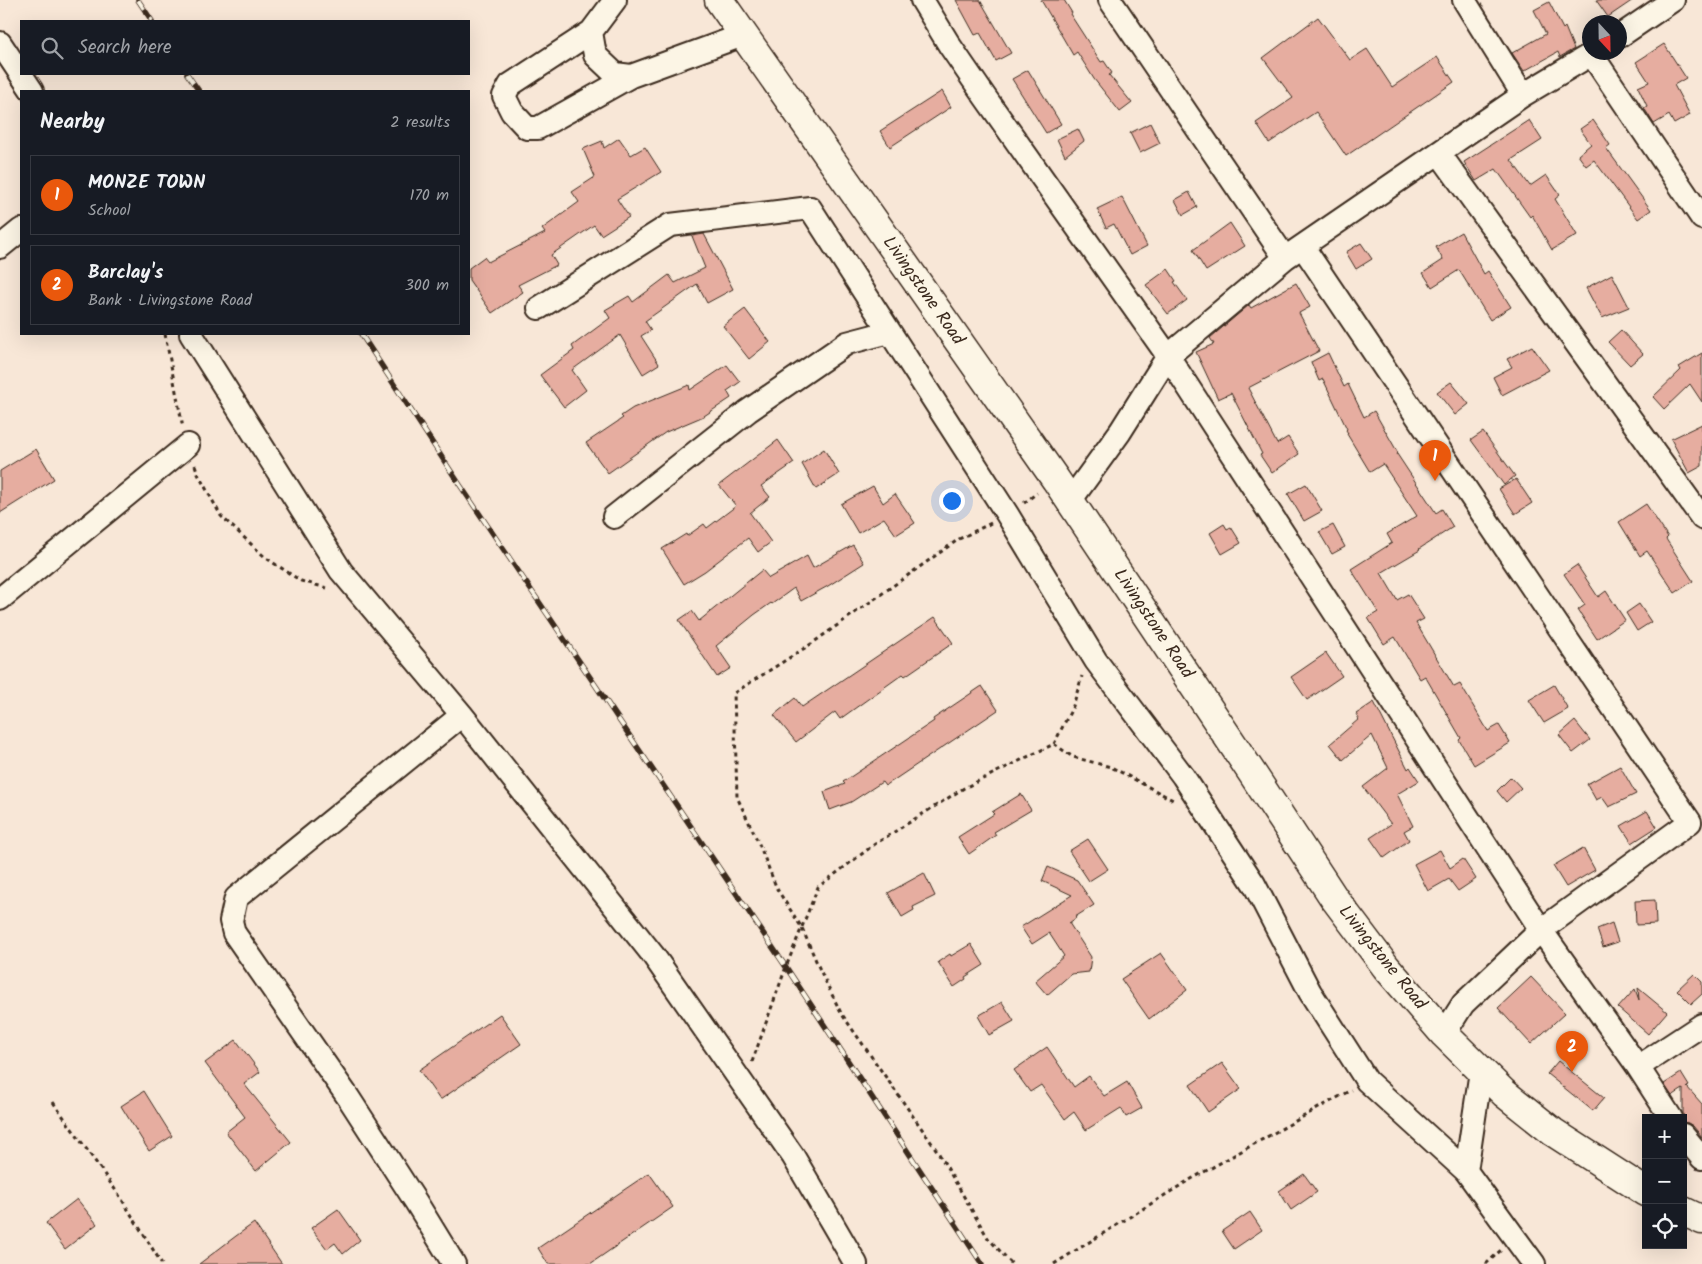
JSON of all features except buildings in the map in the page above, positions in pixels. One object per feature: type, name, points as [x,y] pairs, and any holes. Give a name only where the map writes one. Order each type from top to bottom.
[{"type":"highway","name":"Livingstone Road","points":[[718,0],[1063,490],[1334,898],[1386,967],[1444,1034],[1504,1093],[1553,1132],[1642,1189]]},
{"type":"highway","points":[[1687,1213],[1702,1220]]},
{"type":"street","points":[[614,0],[591,32],[510,85],[504,96],[512,112],[527,128],[538,128],[631,76],[743,35]]},
{"type":"street","points":[[922,0],[950,46],[985,97],[1168,356],[1541,930],[1638,1067],[1668,1114]]},
{"type":"street","points":[[1110,0],[1294,252],[1696,818],[1541,930],[1463,1004],[1444,1034]]},
{"type":"street","points":[[1464,0],[1523,95]]},
{"type":"street","points":[[1627,31],[1665,2]]},
{"type":"street","points":[[591,32],[595,54],[615,74],[631,76]]},
{"type":"street","points":[[0,44],[20,73]]},
{"type":"street","points":[[1063,490],[1099,463],[1168,356],[1294,252],[1523,95],[1584,60]]},
{"type":"street","points":[[1598,60],[1702,218]]},
{"type":"street","points":[[21,75],[31,90]]},
{"type":"street","points":[[1439,152],[1702,518]]},
{"type":"street","points":[[539,308],[670,225],[810,208],[1007,514],[1096,661],[1183,776],[1254,884],[1310,992],[1367,1081],[1466,1171],[1534,1264]]},
{"type":"street","points":[[0,247],[20,231]]},
{"type":"street","points":[[614,517],[748,411],[839,348],[847,343],[889,332]]},
{"type":"street","points":[[192,335],[341,571],[462,715],[653,955],[793,1156],[856,1264]]},
{"type":"street","points":[[0,599],[188,445]]},
{"type":"street","points":[[450,1263],[416,1202],[348,1097],[234,932],[231,921],[236,898],[462,715]]},
{"type":"street","points":[[1638,1067],[1702,1025]]},
{"type":"street","points":[[1466,1171],[1481,1072]]},
{"type":"street","points":[[1687,1140],[1702,1158]]},
{"type":"path","points":[[165,335],[188,445],[198,474],[221,516],[266,558],[301,581],[328,588]]},
{"type":"path","points":[[1012,1264],[988,1238],[938,1152],[841,1013],[802,928],[777,890],[736,797],[734,693],[811,644],[959,539],[1007,514],[1063,490]]},
{"type":"path","points":[[744,1086],[786,967],[818,887],[874,844],[964,788],[1054,744],[1073,706],[1081,677],[1096,661]]},
{"type":"path","points":[[1054,744],[1073,757],[1111,767],[1178,802]]},
{"type":"path","points":[[1054,1264],[1186,1182],[1367,1081]]},
{"type":"path","points":[[54,1102],[119,1194],[162,1264]]},
{"type":"railway","points":[[138,0],[151,20]]},
{"type":"railway","points":[[188,75],[198,90]]},
{"type":"railway","points":[[362,335],[460,485],[786,967],[982,1264]]},
{"type":"place","name":"MONZE TOWN","points":[[1435,481]]},
{"type":"place","name":"Barclay's","points":[[1572,1072]]}]
